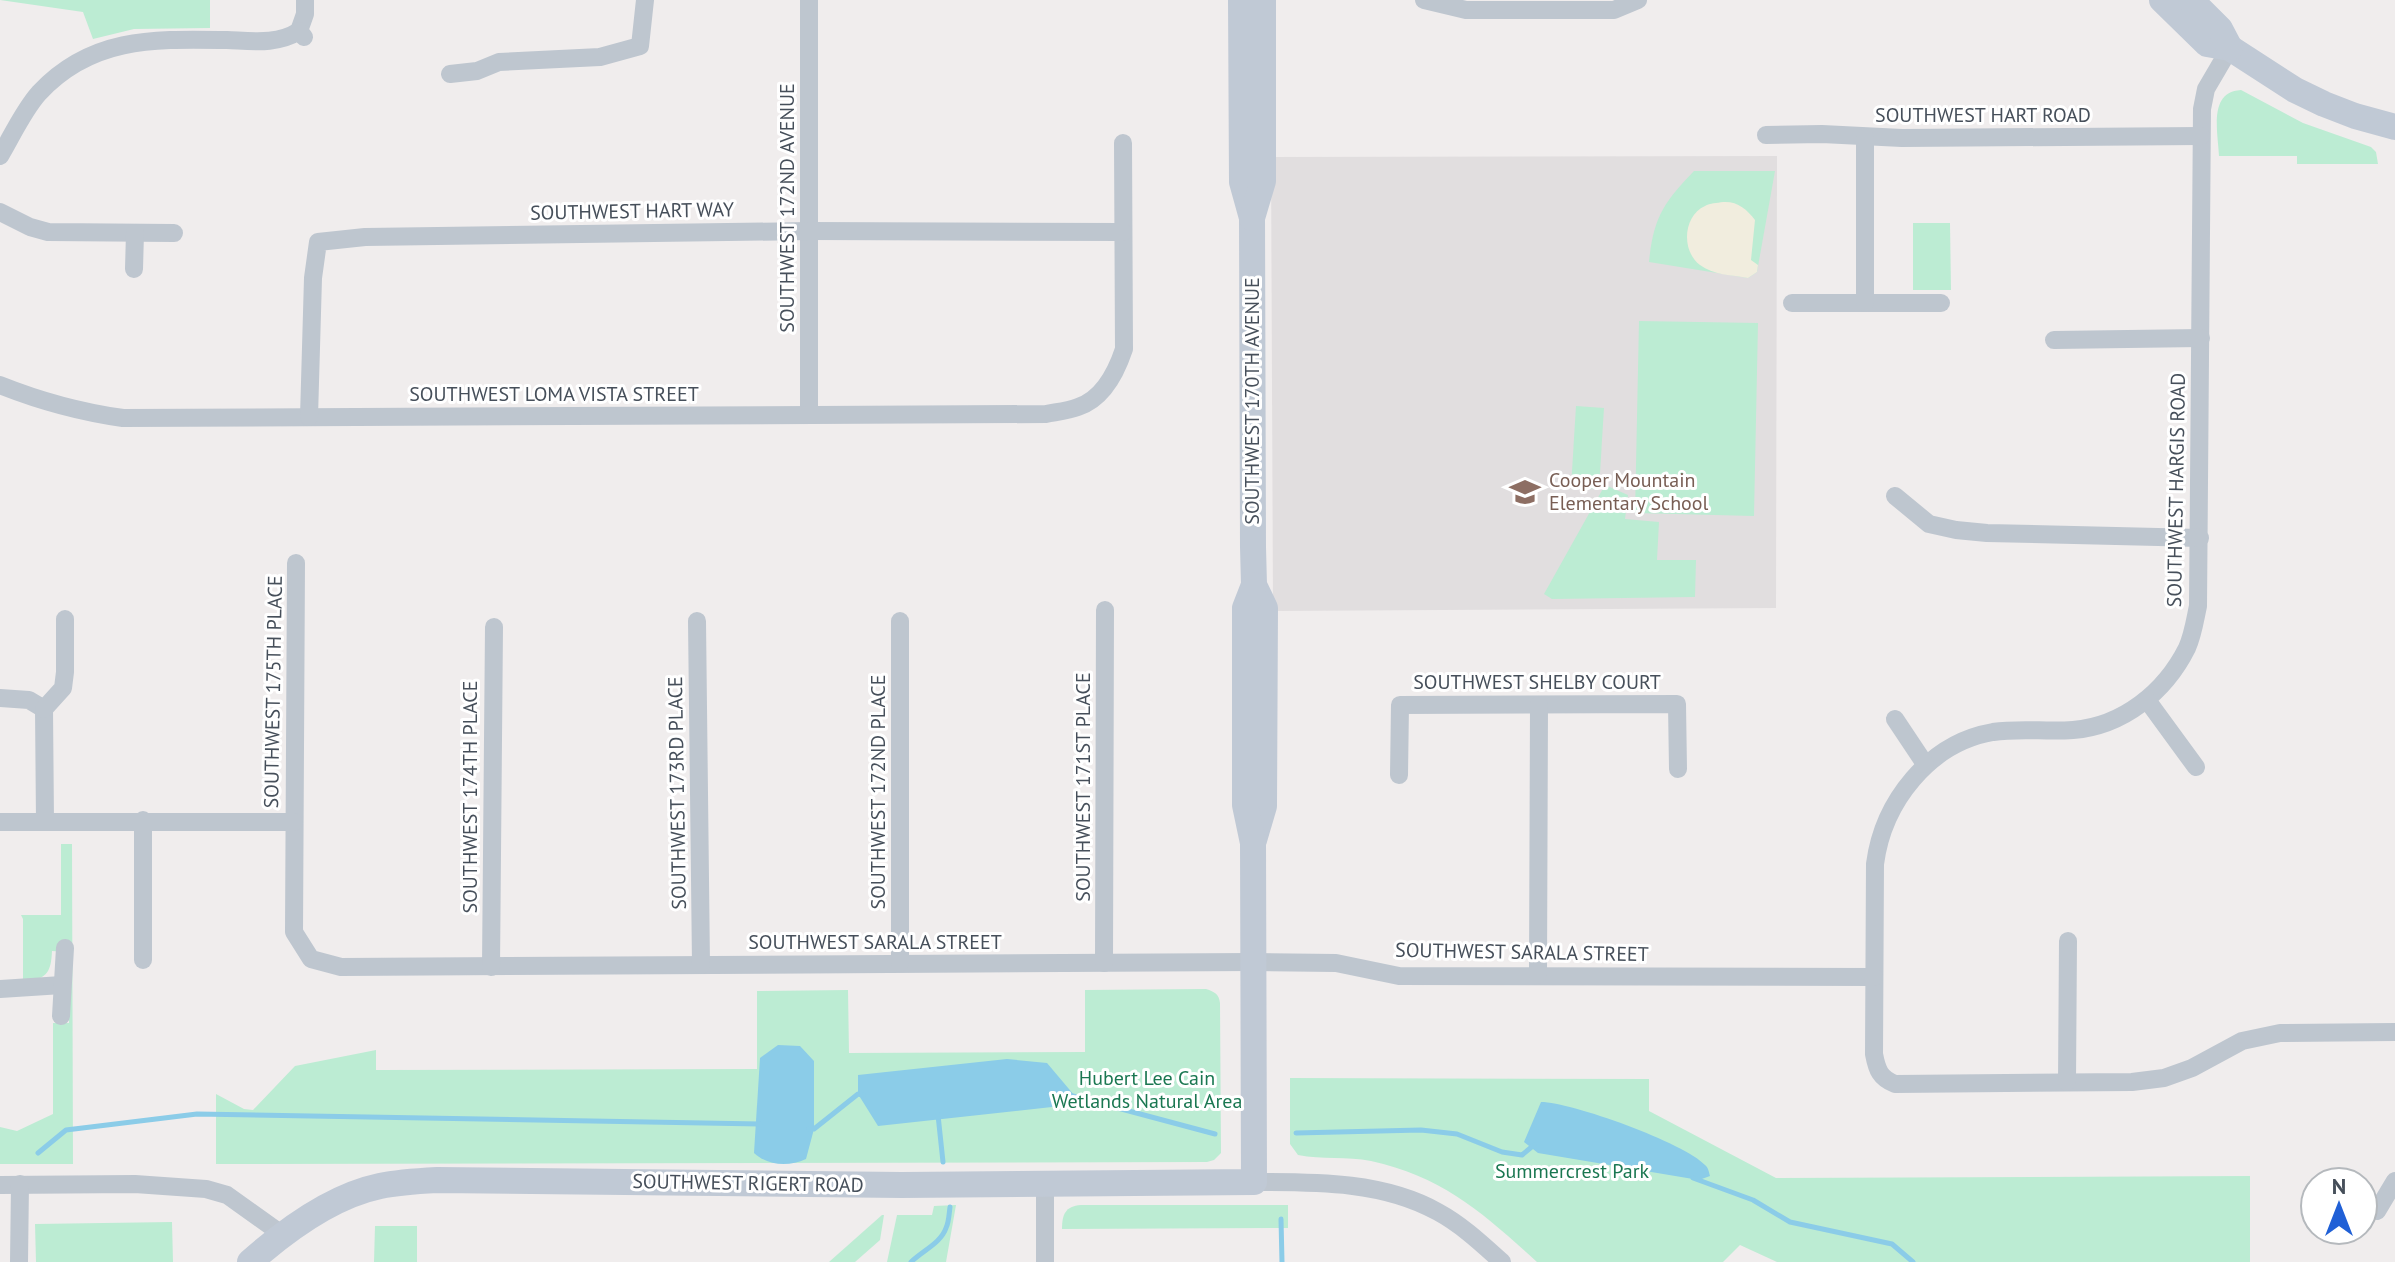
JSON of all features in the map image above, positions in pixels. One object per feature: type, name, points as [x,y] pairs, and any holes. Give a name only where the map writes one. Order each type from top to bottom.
[{"type":"main road","name":"SOUTHWEST 170TH AVENUE","points":[[1241,0],[1242,182],[1252,218],[1254,585],[1245,608],[1243,767],[1245,805],[1253,843],[1254,1182]]},
{"type":"main road","name":"SOUTHWEST 170TH AVENUE","points":[[1252,218],[1263,181],[1263,0]]},
{"type":"main road","points":[[2162,0],[2207,44],[2230,48],[2295,90],[2355,116],[2395,127]]},
{"type":"main road","points":[[2191,0],[2220,29],[2230,48]]},
{"type":"main road","name":"SOUTHWEST RIGERT ROAD","points":[[250,1262],[283,1235],[327,1207],[377,1186],[405,1182],[902,1185],[1254,1182]]},
{"type":"street","points":[[0,156],[37,95],[68,69],[105,49],[144,42],[277,41],[302,34],[305,0]]},
{"type":"street","points":[[450,74],[477,71],[499,62],[600,57],[640,46],[645,0]]},
{"type":"street","name":"SOUTHWEST 172ND AVENUE","points":[[809,0],[809,415]]},
{"type":"street","points":[[1424,0],[1466,10],[1614,10],[1638,0]]},
{"type":"street","name":"SOUTHWEST HARGIS ROAD","points":[[2230,48],[2206,89],[2202,109],[2200,538],[2198,606],[2187,647],[2167,678],[2147,700],[2123,715],[2099,725],[2074,730],[1991,733],[1945,750],[1925,764],[1903,791],[1885,823],[1875,864],[1874,1054],[1883,1079],[1895,1084],[2132,1082],[2164,1078],[2192,1068],[2242,1041],[2280,1033],[2395,1032]]},
{"type":"street","name":"SOUTHWEST HART ROAD","points":[[1766,135],[2201,136]]},
{"type":"street","points":[[1865,137],[1865,303]]},
{"type":"street","points":[[1123,143],[1123,232]]},
{"type":"street","points":[[0,212],[48,232],[174,233]]},
{"type":"street","name":"SOUTHWEST HART WAY","points":[[309,417],[313,278],[318,242],[365,237],[810,231],[1123,232]]},
{"type":"street","name":"SOUTHWEST LOMA VISTA STREET","points":[[0,385],[67,407],[123,418],[1046,414],[1079,407],[1105,388],[1117,369],[1124,349],[1123,232]]},
{"type":"street","points":[[134,269],[135,233]]},
{"type":"street","points":[[1792,303],[1941,303]]},
{"type":"street","points":[[2054,340],[2201,338]]},
{"type":"street","points":[[1895,496],[1929,524],[1956,530],[2200,538]]},
{"type":"street","name":"SOUTHWEST 175TH PLACE","points":[[294,822],[296,563]]},
{"type":"street","name":"SOUTHWEST 171ST PLACE","points":[[1104,963],[1105,610]]},
{"type":"street","points":[[45,821],[44,709],[63,688],[65,619]]},
{"type":"street","name":"SOUTHWEST 173RD PLACE","points":[[697,621],[701,965]]},
{"type":"street","name":"SOUTHWEST 172ND PLACE","points":[[900,621],[900,963]]},
{"type":"street","name":"SOUTHWEST 174TH PLACE","points":[[491,967],[494,627]]},
{"type":"street","points":[[0,698],[29,700],[44,709]]},
{"type":"street","points":[[2147,700],[2196,767]]},
{"type":"street","name":"SOUTHWEST SHELBY COURT","points":[[1399,775],[1400,705],[1677,704],[1678,769]]},
{"type":"street","points":[[1538,975],[1539,705]]},
{"type":"street","points":[[1895,719],[1925,764]]},
{"type":"street","points":[[143,820],[143,960]]},
{"type":"street","points":[[0,822],[294,822]]},
{"type":"street","name":"SOUTHWEST SARALA STREET","points":[[294,822],[294,932],[311,959],[341,967],[1253,962],[1336,963],[1399,976],[1874,977]]},
{"type":"street","points":[[2067,1082],[2068,941]]},
{"type":"street","points":[[61,1016],[65,948]]},
{"type":"street","points":[[0,989],[62,985]]},
{"type":"street","points":[[2379,1208],[2395,1181]]},
{"type":"street","name":"SOUTHWEST RIGERT ROAD","points":[[1254,1182],[1329,1183],[1406,1199],[1452,1220],[1502,1262]]},
{"type":"street","points":[[1045,1183],[1045,1262]]},
{"type":"street","points":[[19,1262],[20,1184]]},
{"type":"street","points":[[0,1185],[135,1184],[206,1189],[227,1195],[283,1235]]},
{"type":"shaded area","name":"Cooper Mountain Elementary School","points":[[1777,156],[1776,608],[1273,611],[1271,157]]},
{"type":"green space","points":[[0,0],[210,0],[210,28],[134,29],[93,39],[83,12]]},
{"type":"green space","points":[[2241,90],[2303,123],[2371,147],[2376,152],[2378,164],[2297,164],[2297,156],[2219,156],[2219,105],[2231,92]]},
{"type":"green space","points":[[1694,171],[1775,171],[1757,272],[1748,278],[1649,262],[1657,222],[1675,192]]},
{"type":"green space","points":[[1913,223],[1950,223],[1951,290],[1913,290]]},
{"type":"green space","points":[[1639,321],[1758,323],[1754,516],[1635,513]]},
{"type":"green space","points":[[1576,406],[1604,408],[1599,489],[1571,487]]},
{"type":"green space","points":[[1605,485],[1628,495],[1625,519],[1659,522],[1657,560],[1696,560],[1695,597],[1552,599],[1544,594]]},
{"type":"green space","points":[[61,844],[72,844],[73,1164],[0,1164],[0,1127],[17,1131],[53,1114],[53,1023],[69,1023],[69,952],[52,951],[46,974],[23,982],[21,915],[61,915]]},
{"type":"green space","name":"Hubert Lee Cain Wetlands Natural Area","points":[[1206,989],[1219,997],[1220,1003],[1221,1153],[1207,1162],[216,1164],[216,1094],[244,1109],[253,1110],[295,1066],[376,1050],[376,1070],[757,1069],[757,991],[848,990],[849,1053],[1085,1052],[1085,990]]},
{"type":"green space","name":"Summercrest Park","points":[[1290,1078],[1649,1079],[1649,1111],[1776,1178],[2250,1176],[2250,1262],[1777,1262],[1740,1245],[1723,1262],[1537,1262],[1480,1213],[1442,1187],[1420,1177],[1371,1161],[1298,1155],[1290,1144]]},
{"type":"green space","points":[[956,1205],[946,1262],[887,1262],[897,1215],[932,1215],[934,1206]]},
{"type":"green space","points":[[1288,1205],[1288,1228],[1062,1229],[1066,1212],[1071,1207]]},
{"type":"green space","points":[[882,1215],[880,1240],[855,1262],[829,1262]]},
{"type":"green space","points":[[172,1222],[173,1262],[36,1262],[35,1224]]},
{"type":"green space","points":[[375,1226],[417,1226],[417,1262],[374,1262]]},
{"type":"sand","points":[[1723,202],[1741,206],[1755,220],[1751,260],[1758,265],[1757,272],[1748,278],[1705,268],[1694,259],[1687,243],[1692,217],[1707,205]]},
{"type":"water","points":[[778,1045],[800,1046],[814,1061],[814,1129],[806,1159],[786,1164],[766,1161],[754,1153],[760,1058]]},
{"type":"water","points":[[1007,1059],[1047,1063],[1074,1095],[1052,1107],[878,1126],[858,1094],[858,1075]]},
{"type":"water","points":[[1541,1102],[1576,1109],[1652,1135],[1693,1156],[1706,1166],[1710,1176],[1699,1180],[1538,1153],[1524,1142]]},
{"type":"waterway","points":[[809,1129],[814,1129],[858,1094],[863,1095]]},
{"type":"waterway","points":[[1069,1095],[1215,1134]]},
{"type":"waterway","points":[[38,1153],[66,1130],[197,1114],[760,1124]]},
{"type":"waterway","points":[[938,1115],[943,1162]]},
{"type":"waterway","points":[[1296,1133],[1421,1130],[1457,1134],[1502,1152],[1522,1155],[1534,1145]]},
{"type":"waterway","points":[[1693,1178],[1753,1200],[1790,1222],[1892,1244],[1913,1262]]},
{"type":"waterway","points":[[911,1262],[944,1233],[950,1207]]},
{"type":"waterway","points":[[1281,1219],[1282,1262]]},
{"type":"place","name":"Cooper Mountain Elementary School","points":[[1525,492]]}]
